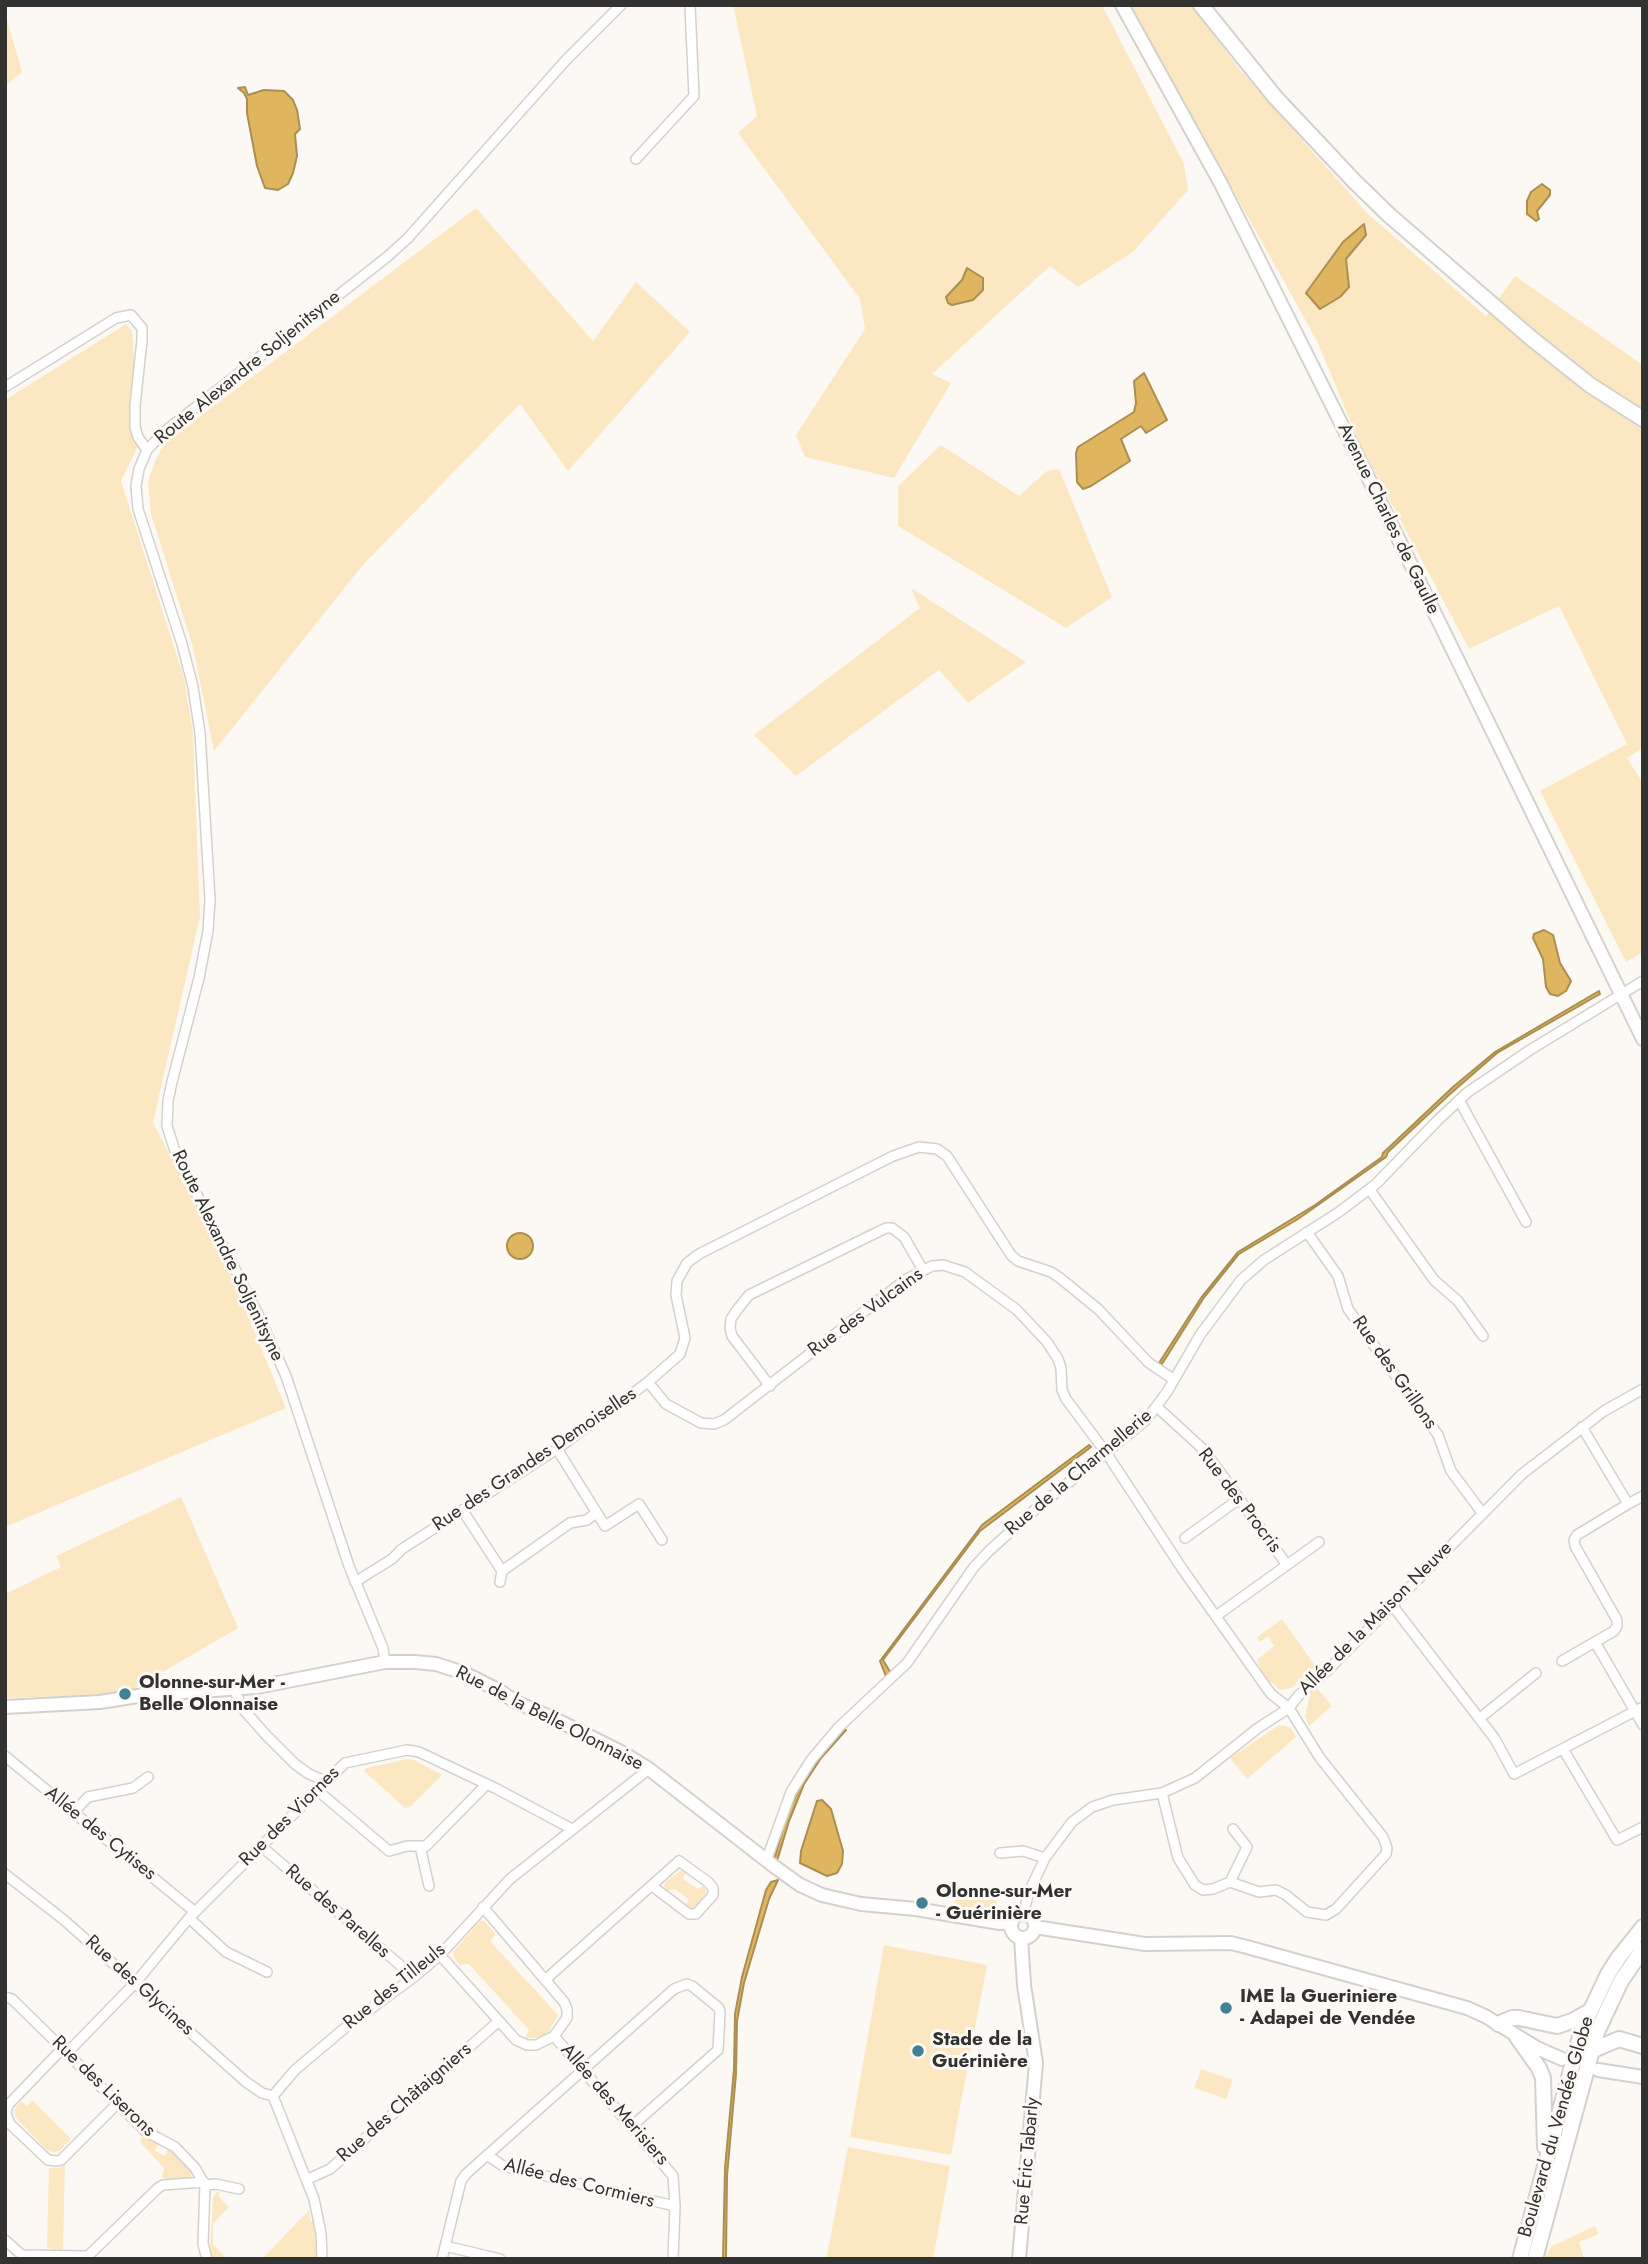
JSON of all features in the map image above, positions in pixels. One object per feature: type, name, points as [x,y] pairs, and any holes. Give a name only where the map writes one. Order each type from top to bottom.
[{"type":"main road","points":[[1201,5],[1275,97],[1346,173],[1390,215],[1531,338],[1590,385],[1643,419]]},
{"type":"main road","name":"Boulevard du Vendée Globe","points":[[1520,2259],[1576,2048],[1590,2011],[1619,1956],[1643,1927]]},
{"type":"main road","name":"Boulevard du Vendée Globe","points":[[1535,2259],[1591,2051],[1605,2013],[1621,1981],[1643,1949]]},
{"type":"main road","points":[[1498,2024],[1519,2018],[1558,2026],[1590,2011]]},
{"type":"main road","points":[[1605,2013],[1619,2039]]},
{"type":"main road","points":[[1517,2037],[1543,2078],[1545,2162]]},
{"type":"main road","points":[[1591,2051],[1619,2039],[1643,2046]]},
{"type":"street","name":"Route Alexandre Soljenitsyne","points":[[385,1662],[383,1648],[355,1581],[286,1376],[257,1312],[176,1154],[167,1126],[168,1101],[208,931],[210,899],[201,733],[182,644],[138,509],[138,469],[147,450],[164,432],[387,257],[408,237],[566,60],[621,5]]},
{"type":"street","points":[[636,159],[694,96],[690,5]]},
{"type":"street","name":"Avenue Charles de Gaulle","points":[[1122,5],[1220,182],[1375,491],[1643,1039]]},
{"type":"street","points":[[5,387],[116,318],[131,315],[142,328],[135,427],[147,450]]},
{"type":"street","name":"Rue de la Charmellerie","points":[[766,1861],[791,1792],[811,1760],[839,1727],[907,1663],[974,1567],[989,1551],[1031,1513],[1132,1433],[1157,1407],[1200,1335],[1241,1280],[1264,1260],[1370,1189],[1459,1100],[1520,1056],[1643,981]]},
{"type":"street","points":[[1459,1100],[1526,1222]]},
{"type":"street","name":"Rue des Grandes Demoiselles","points":[[355,1581],[557,1449],[648,1382],[680,1354],[685,1338],[676,1295],[677,1281],[687,1264],[699,1254],[893,1156],[919,1147],[937,1149],[947,1156],[1011,1255],[1018,1261],[1051,1272],[1060,1278],[1098,1309],[1149,1363],[1173,1379]]},
{"type":"street","points":[[1370,1189],[1434,1280],[1458,1301],[1483,1336]]},
{"type":"street","points":[[770,1385],[732,1336],[730,1328],[731,1319],[749,1295],[886,1228],[892,1228],[904,1237],[923,1270]]},
{"type":"street","name":"Rue des Grillons","points":[[1307,1232],[1338,1276],[1348,1309],[1438,1435],[1451,1471],[1483,1514]]},
{"type":"street","name":"Rue des Vulcains","points":[[648,1382],[666,1404],[701,1423],[714,1424],[724,1420],[905,1280],[923,1270],[943,1265],[965,1272],[1017,1310],[1055,1353],[1061,1368],[1062,1390],[1066,1399],[1107,1454]]},
{"type":"street","name":"Allée de la Maison Neuve","points":[[1107,1454],[1271,1694],[1289,1708],[1522,1474],[1581,1427],[1643,1388]]},
{"type":"street","name":"Rue des Procris","points":[[1157,1407],[1204,1450],[1287,1565],[1216,1616]]},
{"type":"street","points":[[1581,1427],[1628,1504]]},
{"type":"street","points":[[557,1449],[605,1526],[639,1504],[662,1541]]},
{"type":"street","points":[[1562,1661],[1614,1631],[1617,1620],[1574,1540],[1577,1535],[1643,1496]]},
{"type":"street","points":[[1185,1538],[1239,1499]]},
{"type":"street","points":[[463,1511],[502,1571],[500,1582]]},
{"type":"street","points":[[502,1571],[570,1522],[587,1520],[596,1513]]},
{"type":"street","points":[[1287,1565],[1319,1542]]},
{"type":"street","points":[[1392,1605],[1480,1718],[1514,1774],[1639,1709]]},
{"type":"street","points":[[1595,1642],[1639,1709],[1643,1725]]},
{"type":"street","name":"Rue de la Belle Olonnaise","points":[[5,1706],[100,1702],[144,1695],[270,1685],[385,1662],[436,1664],[464,1673],[514,1701],[596,1739],[649,1769],[800,1885],[838,1899],[1000,1923],[1011,1922]]},
{"type":"street","points":[[1480,1718],[1536,1673]]},
{"type":"street","points":[[234,1689],[243,1709],[295,1764],[325,1781]]},
{"type":"street","points":[[1024,1913],[1028,1894],[1045,1858],[1072,1822],[1092,1807],[1113,1800],[1162,1793],[1195,1778],[1258,1728],[1289,1708],[1325,1765],[1386,1842],[1386,1854],[1336,1909],[1326,1915],[1303,1910],[1281,1891],[1259,1892],[1230,1882],[1203,1890],[1195,1885],[1178,1858],[1162,1793]]},
{"type":"street","points":[[1563,1749],[1617,1840],[1643,1826]]},
{"type":"street","name":"Rue des Viornes","points":[[117,2104],[61,2160],[48,2160],[6,2118],[8,2105],[136,1982],[192,1915],[345,1763],[407,1750],[429,1756],[572,1829]]},
{"type":"street","name":"Allée des Cytises","points":[[5,1756],[192,1915],[226,1952],[237,1959],[260,1966],[267,1972]]},
{"type":"street","name":"Rue des Tilleuls","points":[[273,2096],[295,2070],[440,1955],[510,1879],[649,1769]]},
{"type":"street","points":[[73,1813],[88,1797],[133,1788],[148,1777]]},
{"type":"street","points":[[317,1790],[389,1851],[426,1846],[487,1784]]},
{"type":"street","points":[[1230,1882],[1247,1847],[1233,1829]]},
{"type":"street","name":"Rue des Parelles","points":[[261,1846],[414,1977]]},
{"type":"street","points":[[420,1846],[429,1886]]},
{"type":"street","points":[[1000,1853],[1023,1851],[1045,1858]]},
{"type":"street","points":[[545,1980],[680,1861],[708,1882],[713,1888],[713,1895],[696,1914],[689,1914],[652,1886]]},
{"type":"street","name":"Rue des Glycines","points":[[5,1874],[136,1982],[246,2082],[262,2093],[273,2096]]},
{"type":"street","points":[[440,1955],[516,2040],[527,2045],[536,2045],[554,2036],[566,2018],[567,2009],[483,1907]]},
{"type":"street","points":[[1024,1913],[1031,1916],[1035,1927],[1033,1934],[1021,1938],[1014,1934],[1011,1922],[1016,1915],[1024,1913]]},
{"type":"street","points":[[1035,1927],[1145,1944],[1231,1943],[1454,2004],[1485,2016],[1517,2037],[1562,2059]]},
{"type":"street","name":"Rue Éric Tabarly","points":[[1019,2259],[1036,2063],[1024,1985],[1021,1938]]},
{"type":"street","points":[[442,2259],[461,2181],[487,2155],[681,1985],[692,1986],[719,2008],[721,2019],[718,2050],[632,2126]]},
{"type":"street","name":"Rue des Liserons","points":[[5,1997],[12,1999],[152,2137],[174,2147],[195,2168],[204,2183]]},
{"type":"street","name":"Rue des Châtaigniers","points":[[308,2179],[330,2169],[499,2021]]},
{"type":"street","name":"Allée des Merisiers","points":[[554,2036],[673,2176],[673,2259]]},
{"type":"street","points":[[1598,2070],[1643,2077]]},
{"type":"street","points":[[273,2096],[308,2179],[318,2214],[322,2259]]},
{"type":"street","name":"Allée des Cormiers","points":[[487,2155],[503,2166],[675,2206]]},
{"type":"street","points":[[204,2183],[203,2244],[207,2259]]},
{"type":"street","points":[[5,2241],[22,2255],[88,2256],[163,2185],[204,2183],[239,2189]]},
{"type":"street","points":[[445,2246],[500,2259]]},
{"type":"shaded area","points":[[733,5],[1102,5],[1184,164],[1188,190],[1133,252],[1078,287],[1050,266],[932,374],[951,383],[894,478],[805,457],[796,435],[865,329],[860,299],[738,133],[757,116]]},
{"type":"shaded area","points":[[1130,5],[1191,5],[1241,71],[1367,213],[1486,316],[1515,276],[1643,365],[1643,748],[1627,758],[1643,783],[1643,952],[1626,962],[1540,791],[1627,744],[1559,606],[1469,649],[1360,444],[1317,341]]},
{"type":"shaded area","points":[[5,13],[22,72],[5,86]]},
{"type":"shaded area","points":[[245,87],[248,95],[264,90],[284,91],[293,100],[297,110],[300,129],[295,134],[297,156],[293,173],[288,184],[278,190],[265,188],[257,166],[247,99],[238,88]]},
{"type":"shaded area","points":[[1542,184],[1550,190],[1550,195],[1537,211],[1539,219],[1536,221],[1527,214],[1527,201],[1531,192]]},
{"type":"shaded area","points":[[476,208],[593,341],[636,282],[690,332],[568,471],[520,404],[362,566],[214,751],[193,647],[151,514],[148,482],[156,459],[165,443]]},
{"type":"shaded area","points":[[1364,224],[1366,235],[1346,259],[1349,287],[1340,297],[1320,309],[1306,293],[1343,242]]},
{"type":"shaded area","points":[[967,268],[983,278],[983,290],[973,300],[952,305],[946,297],[962,280]]},
{"type":"shaded area","points":[[126,324],[132,331],[140,442],[121,481],[184,678],[193,733],[200,917],[153,1122],[234,1283],[286,1408],[5,1527],[5,400]]},
{"type":"shaded area","points":[[1144,373],[1167,420],[1146,433],[1141,426],[1121,439],[1130,461],[1083,489],[1077,482],[1078,447],[1134,412],[1134,381]]},
{"type":"shaded area","points":[[941,445],[1019,496],[1047,471],[1059,469],[1112,597],[1066,628],[898,526],[898,486]]},
{"type":"shaded area","points":[[911,588],[1026,662],[968,703],[939,670],[796,776],[754,735],[920,608]]},
{"type":"shaded area","points":[[1544,930],[1553,935],[1560,963],[1571,981],[1566,991],[1558,996],[1550,994],[1546,987],[1543,959],[1533,938],[1534,934]]},
{"type":"shaded area","points":[[1599,991],[1600,994],[1497,1053],[1388,1152],[1386,1157],[1298,1219],[1239,1254],[1203,1299],[1162,1364],[1159,1363],[1201,1298],[1238,1252],[1315,1205],[1382,1157],[1383,1153],[1453,1087],[1495,1052]]},
{"type":"shaded area","points":[[520,1233],[529,1237],[533,1246],[529,1255],[520,1259],[511,1255],[507,1246],[511,1237]]},
{"type":"shaded area","points":[[1089,1445],[1091,1447],[980,1531],[883,1660],[892,1675],[887,1679],[880,1661],[982,1525]]},
{"type":"shaded area","points":[[181,1497],[238,1628],[125,1694],[5,1698],[5,1594],[61,1567],[56,1556]]},
{"type":"shaded area","points":[[1282,1619],[1316,1667],[1291,1688],[1280,1690],[1263,1675],[1257,1660],[1274,1646],[1268,1636],[1260,1642],[1257,1637]]},
{"type":"shaded area","points":[[1316,1687],[1332,1706],[1309,1726],[1305,1716],[1310,1695]]},
{"type":"shaded area","points":[[1279,1725],[1290,1727],[1296,1737],[1247,1779],[1230,1758]]},
{"type":"shaded area","points":[[844,1728],[846,1730],[821,1758],[804,1784],[777,1861],[774,1860],[787,1815],[804,1777]]},
{"type":"shaded area","points":[[407,1759],[442,1775],[410,1807],[405,1808],[364,1771],[366,1768]]},
{"type":"shaded area","points":[[822,1800],[831,1809],[843,1851],[842,1864],[837,1873],[827,1876],[800,1863],[801,1851],[817,1801]]},
{"type":"shaded area","points":[[682,1870],[686,1872],[683,1879],[698,1889],[703,1886],[706,1890],[696,1907],[687,1906],[688,1899],[675,1889],[667,1891],[664,1887],[665,1882]]},
{"type":"shaded area","points":[[778,1880],[769,1899],[744,1983],[737,2021],[736,2074],[727,2176],[726,2259],[723,2259],[725,2168],[734,2069],[735,2014],[742,1977],[766,1890],[771,1882]]},
{"type":"shaded area","points":[[955,1899],[994,1899],[997,1902],[995,1914],[958,1911],[957,1907],[954,1907]]},
{"type":"shaded area","points":[[480,1921],[484,1921],[496,1934],[490,1941],[558,2015],[543,2036],[525,2039],[529,2030],[469,1964],[459,1965],[454,1957],[453,1952]]},
{"type":"shaded area","name":"Stade de la Guérinière","points":[[884,1945],[987,1965],[951,2155],[850,2137]]},
{"type":"shaded area","points":[[1201,2069],[1233,2080],[1226,2099],[1194,2088]]},
{"type":"shaded area","points":[[32,2100],[71,2139],[59,2151],[47,2150],[16,2118],[14,2110],[21,2101],[27,2106]]},
{"type":"shaded area","points":[[143,2135],[158,2143],[155,2151],[165,2156],[168,2148],[175,2153],[191,2170],[191,2177],[172,2181],[162,2177],[164,2168],[140,2142]]},
{"type":"shaded area","points":[[848,2147],[950,2166],[933,2259],[826,2259]]},
{"type":"shaded area","points":[[65,2163],[63,2250],[47,2248],[49,2168],[60,2168]]},
{"type":"shaded area","points":[[220,2192],[218,2196],[229,2207],[213,2224],[213,2244],[227,2259],[213,2259],[210,2252],[213,2198]]},
{"type":"shaded area","points":[[309,2210],[310,2221],[315,2222],[318,2259],[262,2259]]},
{"type":"shaded area","points":[[1595,2226],[1599,2234],[1579,2242],[1584,2259],[1544,2259],[1552,2246]]},
{"type":"place","name":"Olonne-sur-Mer - Belle Olonnaise","points":[[125,1694]]},
{"type":"place","name":"Olonne-sur-Mer - Guérinière","points":[[922,1903]]},
{"type":"place","name":"IME la Gueriniere - Adapei de Vendée","points":[[1226,2008]]},
{"type":"place","name":"Stade de la Guérinière","points":[[918,2051]]}]
